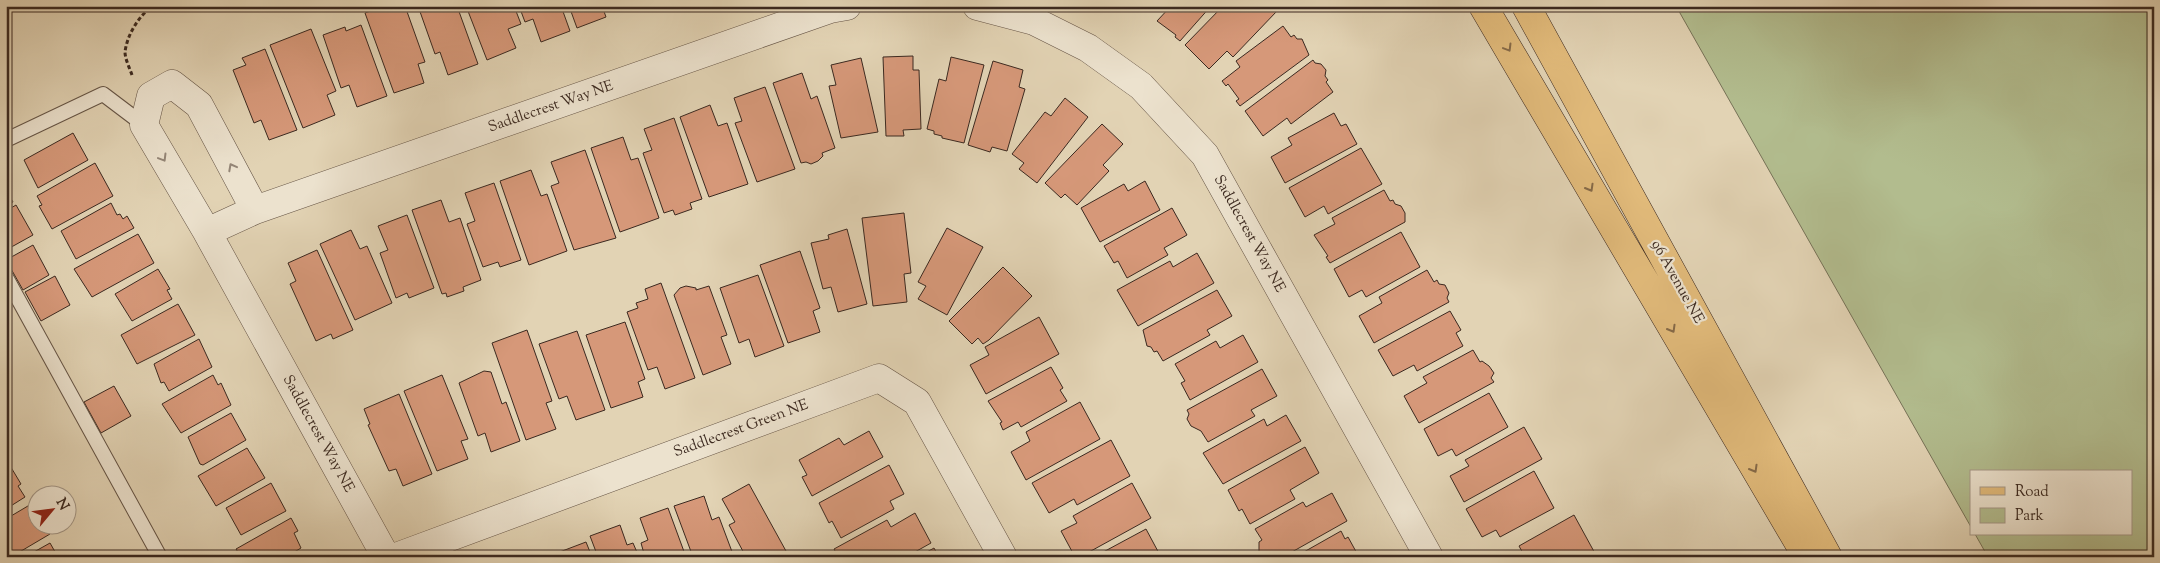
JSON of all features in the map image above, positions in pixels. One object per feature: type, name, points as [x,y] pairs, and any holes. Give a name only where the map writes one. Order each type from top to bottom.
[{"type":"main road","points":[[1483,6],[1807,557]]},
{"type":"main road","name":"96 Avenue NE","points":[[1526,6],[1828,557]]},
{"type":"street","name":"Saddlecrest Way NE","points":[[207,232],[255,210],[830,9],[847,6]]},
{"type":"street","name":"Saddlecrest Way NE","points":[[977,6],[1034,21],[1088,48],[1141,86],[1205,154],[1429,557]]},
{"type":"street","points":[[144,125],[150,96],[172,84],[199,105],[255,210]]},
{"type":"street","name":"Saddlecrest Way NE","points":[[144,125],[207,232],[386,557]]},
{"type":"street","name":"Saddlecrest Green NE","points":[[396,557],[879,378],[917,402],[1003,557]]},
{"type":"lane","points":[[6,140],[103,94],[144,125]]},
{"type":"lane","points":[[6,277],[160,557]]},
{"type":"path","points":[[150,96],[133,78],[125,54],[131,32],[144,12],[153,6]]},
{"type":"green space","points":[[1676,6],[2154,6],[2154,557],[1988,557],[1976,536],[2132,536],[2132,470],[1970,470],[1970,525]]},
{"type":"building","points":[[384,6],[405,6],[425,62],[418,64],[424,83],[394,93],[365,13]]},
{"type":"building","points":[[418,6],[457,6],[478,64],[448,75],[440,52],[435,54]]},
{"type":"building","points":[[466,6],[514,6],[521,24],[508,29],[516,48],[487,60]]},
{"type":"building","points":[[519,6],[561,6],[570,31],[541,42],[533,19],[525,22]]},
{"type":"building","points":[[569,6],[602,6],[606,17],[577,28]]},
{"type":"building","points":[[1171,6],[1211,6],[1180,41],[1175,37],[1176,35],[1157,21]]},
{"type":"building","points":[[1223,6],[1273,6],[1277,11],[1233,57],[1227,51],[1209,69],[1185,45]]},
{"type":"building","points":[[361,25],[387,96],[357,107],[349,85],[341,88],[323,35],[345,27],[346,31]]},
{"type":"building","points":[[1283,26],[1291,37],[1294,35],[1297,39],[1302,39],[1309,55],[1240,106],[1236,101],[1239,99],[1228,84],[1226,86],[1222,81],[1240,67],[1236,61]]},
{"type":"building","points":[[311,29],[336,91],[327,95],[335,115],[303,128],[270,45]]},
{"type":"building","points":[[265,49],[297,130],[269,140],[261,120],[254,123],[233,70],[246,65],[242,58]]},
{"type":"building","points":[[913,56],[913,70],[919,70],[921,129],[903,130],[904,136],[886,136],[883,57]]},
{"type":"building","points":[[951,57],[984,65],[964,143],[942,138],[942,136],[934,134],[934,131],[927,129],[939,79],[946,81]]},
{"type":"building","points":[[861,58],[878,132],[841,138],[829,86],[836,85],[831,65]]},
{"type":"building","points":[[1313,60],[1315,63],[1321,64],[1326,70],[1325,76],[1328,80],[1326,82],[1333,92],[1291,124],[1287,118],[1263,136],[1245,111]]},
{"type":"building","points":[[993,61],[1023,70],[1019,87],[1025,89],[1007,151],[992,147],[990,152],[968,145]]},
{"type":"building","points":[[802,73],[811,99],[817,96],[835,148],[822,153],[823,156],[818,161],[811,164],[801,163],[773,83]]},
{"type":"building","points":[[765,87],[795,169],[757,182],[735,123],[742,121],[734,98]]},
{"type":"building","points":[[1065,98],[1088,117],[1037,183],[1019,169],[1024,163],[1012,154],[1045,112],[1051,116]]},
{"type":"building","points":[[710,105],[718,126],[727,123],[748,184],[709,197],[680,117]]},
{"type":"building","points":[[1334,113],[1341,126],[1346,124],[1357,144],[1285,183],[1271,157],[1292,145],[1288,138]]},
{"type":"building","points":[[674,118],[702,199],[690,203],[692,209],[675,215],[673,210],[664,213],[643,153],[652,150],[644,129]]},
{"type":"building","points":[[1102,124],[1123,144],[1103,165],[1109,171],[1077,205],[1065,194],[1061,198],[1045,183]]},
{"type":"building","points":[[73,133],[88,160],[38,188],[24,160]]},
{"type":"building","points":[[623,137],[631,160],[638,158],[659,218],[620,232],[591,148]]},
{"type":"building","points":[[1361,148],[1382,184],[1328,214],[1324,206],[1305,217],[1289,188]]},
{"type":"building","points":[[585,150],[616,238],[574,250],[551,186],[559,183],[551,162]]},
{"type":"building","points":[[95,163],[113,196],[52,229],[39,206],[42,205],[37,196]]},
{"type":"building","points":[[531,170],[541,196],[547,194],[567,251],[529,265],[500,181]]},
{"type":"building","points":[[1145,181],[1160,210],[1100,242],[1081,208],[1124,184],[1128,191]]},
{"type":"building","points":[[494,183],[521,260],[500,267],[498,262],[483,267],[467,224],[475,221],[465,193]]},
{"type":"building","points":[[6,190],[13,202],[6,206]]},
{"type":"building","points":[[1384,190],[1390,201],[1393,200],[1395,204],[1401,206],[1405,213],[1405,222],[1330,263],[1326,257],[1328,256],[1314,235],[1335,224],[1332,218]]},
{"type":"building","points":[[441,200],[449,222],[460,218],[481,280],[463,287],[464,291],[447,297],[446,293],[442,294],[412,210]]},
{"type":"building","points":[[111,203],[117,215],[120,214],[123,219],[127,216],[134,228],[76,259],[61,231]]},
{"type":"building","points":[[16,205],[33,235],[6,250],[6,211]]},
{"type":"building","points":[[1172,208],[1187,235],[1164,248],[1168,255],[1127,278],[1118,261],[1114,263],[1104,246]]},
{"type":"building","points":[[904,213],[911,273],[904,274],[907,302],[873,306],[862,218]]},
{"type":"building","points":[[407,215],[434,288],[409,298],[407,293],[396,298],[380,253],[388,250],[378,226]]},
{"type":"building","points":[[947,228],[983,247],[947,315],[918,299],[926,286],[918,282]]},
{"type":"building","points":[[847,229],[867,304],[838,312],[831,287],[823,289],[811,243],[829,239],[828,235]]},
{"type":"building","points":[[351,230],[360,249],[367,246],[392,303],[355,320],[320,244]]},
{"type":"building","points":[[1401,232],[1420,267],[1366,297],[1362,290],[1349,297],[1334,269]]},
{"type":"building","points":[[138,234],[154,263],[92,297],[74,269]]},
{"type":"building","points":[[33,245],[49,275],[23,290],[6,260]]},
{"type":"building","points":[[317,250],[353,330],[333,339],[331,334],[316,341],[290,284],[296,281],[288,263]]},
{"type":"building","points":[[800,251],[820,308],[813,311],[820,332],[788,343],[760,265]]},
{"type":"building","points":[[1197,253],[1214,283],[1138,326],[1117,290],[1170,261],[1173,267]]},
{"type":"building","points":[[1003,267],[1032,296],[989,340],[983,344],[978,338],[972,344],[949,321]]},
{"type":"building","points":[[158,269],[170,289],[167,290],[172,299],[132,321],[115,294]]},
{"type":"building","points":[[1427,270],[1434,282],[1437,280],[1439,284],[1445,285],[1449,293],[1447,298],[1449,302],[1374,343],[1359,316],[1382,303],[1379,297]]},
{"type":"building","points":[[758,275],[784,346],[755,357],[749,339],[739,343],[720,288]]},
{"type":"building","points":[[55,276],[70,305],[41,321],[25,292]]},
{"type":"building","points":[[661,283],[695,378],[665,389],[657,367],[648,370],[627,312],[638,308],[636,303],[648,299],[645,289]]},
{"type":"building","points":[[686,286],[696,288],[696,290],[709,286],[727,335],[721,337],[731,364],[703,375],[674,295],[680,288]]},
{"type":"building","points":[[1217,290],[1232,316],[1207,330],[1210,335],[1163,361],[1157,351],[1154,352],[1151,347],[1147,346],[1143,330]]},
{"type":"building","points":[[178,304],[195,335],[137,364],[121,335]]},
{"type":"building","points":[[1450,311],[1461,330],[1456,333],[1463,346],[1417,371],[1414,365],[1393,376],[1378,350]]},
{"type":"building","points":[[1039,317],[1059,354],[986,394],[970,365],[989,355],[985,347]]},
{"type":"building","points":[[625,322],[645,379],[638,382],[643,397],[611,408],[586,335]]},
{"type":"building","points":[[527,330],[552,401],[546,403],[556,429],[526,440],[492,343]]},
{"type":"building","points":[[577,331],[605,410],[576,420],[567,396],[559,399],[539,344]]},
{"type":"building","points":[[1243,335],[1258,362],[1190,400],[1181,383],[1185,381],[1175,364],[1216,341],[1220,348]]},
{"type":"building","points":[[199,339],[212,367],[169,391],[164,382],[161,383],[154,364]]},
{"type":"building","points":[[1473,350],[1480,362],[1482,361],[1489,366],[1494,373],[1491,378],[1494,382],[1419,423],[1404,396],[1427,383],[1423,377]]},
{"type":"building","points":[[1051,367],[1063,388],[1060,390],[1067,401],[1021,427],[1018,422],[1003,430],[1000,423],[1002,422],[988,401]]},
{"type":"building","points":[[1262,369],[1277,396],[1251,410],[1255,416],[1208,442],[1201,431],[1191,426],[1187,419],[1189,414],[1187,410]]},
{"type":"building","points":[[484,371],[491,372],[502,404],[506,402],[520,441],[491,452],[485,433],[478,436],[459,383]]},
{"type":"building","points":[[213,375],[218,385],[221,383],[231,405],[181,433],[162,404]]},
{"type":"building","points":[[442,375],[468,439],[461,441],[468,459],[437,471],[404,391]]},
{"type":"building","points":[[114,386],[131,416],[101,433],[84,402]]},
{"type":"building","points":[[1489,393],[1508,427],[1456,456],[1452,449],[1438,456],[1424,429]]},
{"type":"building","points":[[399,394],[432,474],[403,486],[396,469],[389,471],[368,425],[370,424],[364,409]]},
{"type":"building","points":[[1080,402],[1100,439],[1026,480],[1011,452],[1030,441],[1026,432]]},
{"type":"building","points":[[231,413],[246,440],[203,465],[200,464],[188,437]]},
{"type":"building","points":[[1286,415],[1301,441],[1223,484],[1203,453],[1264,419],[1267,426]]},
{"type":"building","points":[[1524,427],[1542,459],[1464,502],[1450,476],[1469,466],[1465,460]]},
{"type":"building","points":[[869,431],[883,457],[812,496],[802,477],[807,475],[799,460],[839,438],[844,445]]},
{"type":"building","points":[[1111,440],[1130,476],[1077,505],[1074,499],[1049,513],[1032,483]]},
{"type":"building","points":[[1305,447],[1319,473],[1290,490],[1295,499],[1250,524],[1242,509],[1239,511],[1228,490]]},
{"type":"building","points":[[247,448],[265,478],[216,506],[198,476]]},
{"type":"building","points":[[9,464],[21,484],[18,486],[25,497],[6,509],[6,466]]},
{"type":"building","points":[[889,465],[904,494],[890,501],[894,509],[841,538],[832,521],[829,523],[819,503]]},
{"type":"building","points":[[1534,471],[1554,508],[1500,537],[1496,530],[1482,537],[1466,509]]},
{"type":"building","points":[[271,483],[286,511],[241,535],[226,508]]},
{"type":"building","points":[[1132,483],[1151,518],[1080,557],[1075,557],[1061,531],[1077,523],[1073,516]]},
{"type":"building","points":[[749,484],[786,551],[777,557],[746,557],[729,525],[735,522],[722,499]]},
{"type":"building","points":[[1332,493],[1347,521],[1283,557],[1262,557],[1259,551],[1259,542],[1262,540],[1255,529],[1303,502],[1306,507]]},
{"type":"building","points":[[704,496],[712,520],[719,517],[734,557],[693,557],[674,506]]},
{"type":"building","points":[[28,506],[28,536],[47,536],[11,557],[6,557],[6,519]]},
{"type":"building","points":[[668,508],[686,557],[645,557],[641,543],[648,540],[640,518]]},
{"type":"building","points":[[915,513],[931,543],[906,557],[838,557],[834,549],[887,520],[891,527]]},
{"type":"building","points":[[1574,515],[1597,557],[1525,557],[1519,546]]},
{"type":"building","points":[[291,518],[298,531],[294,533],[301,548],[286,557],[241,557],[236,549]]},
{"type":"building","points":[[620,525],[627,545],[633,543],[639,557],[598,557],[590,536]]},
{"type":"building","points":[[1146,529],[1161,557],[1094,557]]},
{"type":"building","points":[[1341,531],[1345,539],[1348,537],[1359,557],[1295,557]]},
{"type":"building","points":[[586,542],[592,557],[558,557],[557,553]]},
{"type":"building","points":[[50,543],[58,557],[25,557]]},
{"type":"building","points":[[934,548],[939,557],[918,557]]}]
